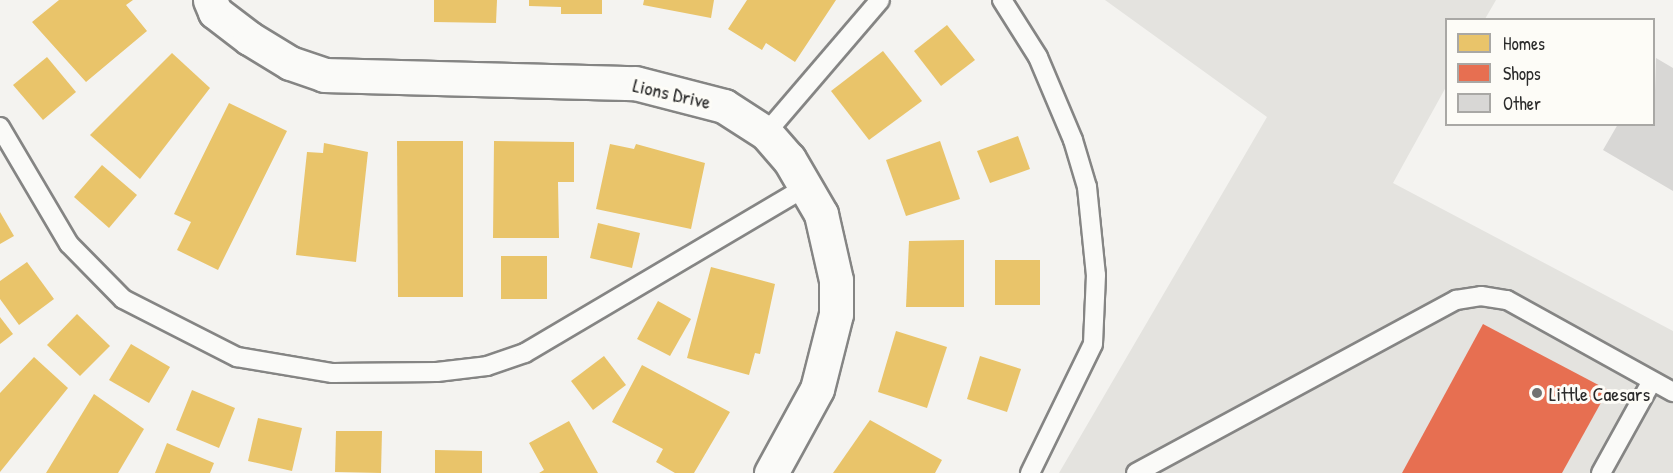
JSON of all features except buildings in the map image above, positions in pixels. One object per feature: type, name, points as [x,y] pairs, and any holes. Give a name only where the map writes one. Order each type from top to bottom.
[{"type":"street","name":"Lions Drive","points":[[209,4],[290,63],[324,75],[635,82],[724,106],[766,133],[807,186],[832,247],[836,314],[817,389],[771,473]]},
{"type":"lane","points":[[766,133],[880,0]]},
{"type":"lane","points":[[1002,0],[1038,57],[1073,140],[1087,188],[1096,276],[1093,344],[1030,473]]},
{"type":"lane","points":[[0,127],[69,244],[123,299],[237,357],[333,373],[437,372],[488,366],[525,353],[807,186]]},
{"type":"lane","points":[[1136,473],[1456,300],[1507,300],[1673,392]]},
{"type":"lane","points":[[1601,473],[1652,381]]},
{"type":"shaded area","points":[[1105,0],[1496,0],[1486,18],[1445,18],[1445,89],[1393,183],[1673,331],[1673,473],[1059,473],[1267,117]]},
{"type":"place","name":"Little Caesars","points":[[1537,393]]}]
